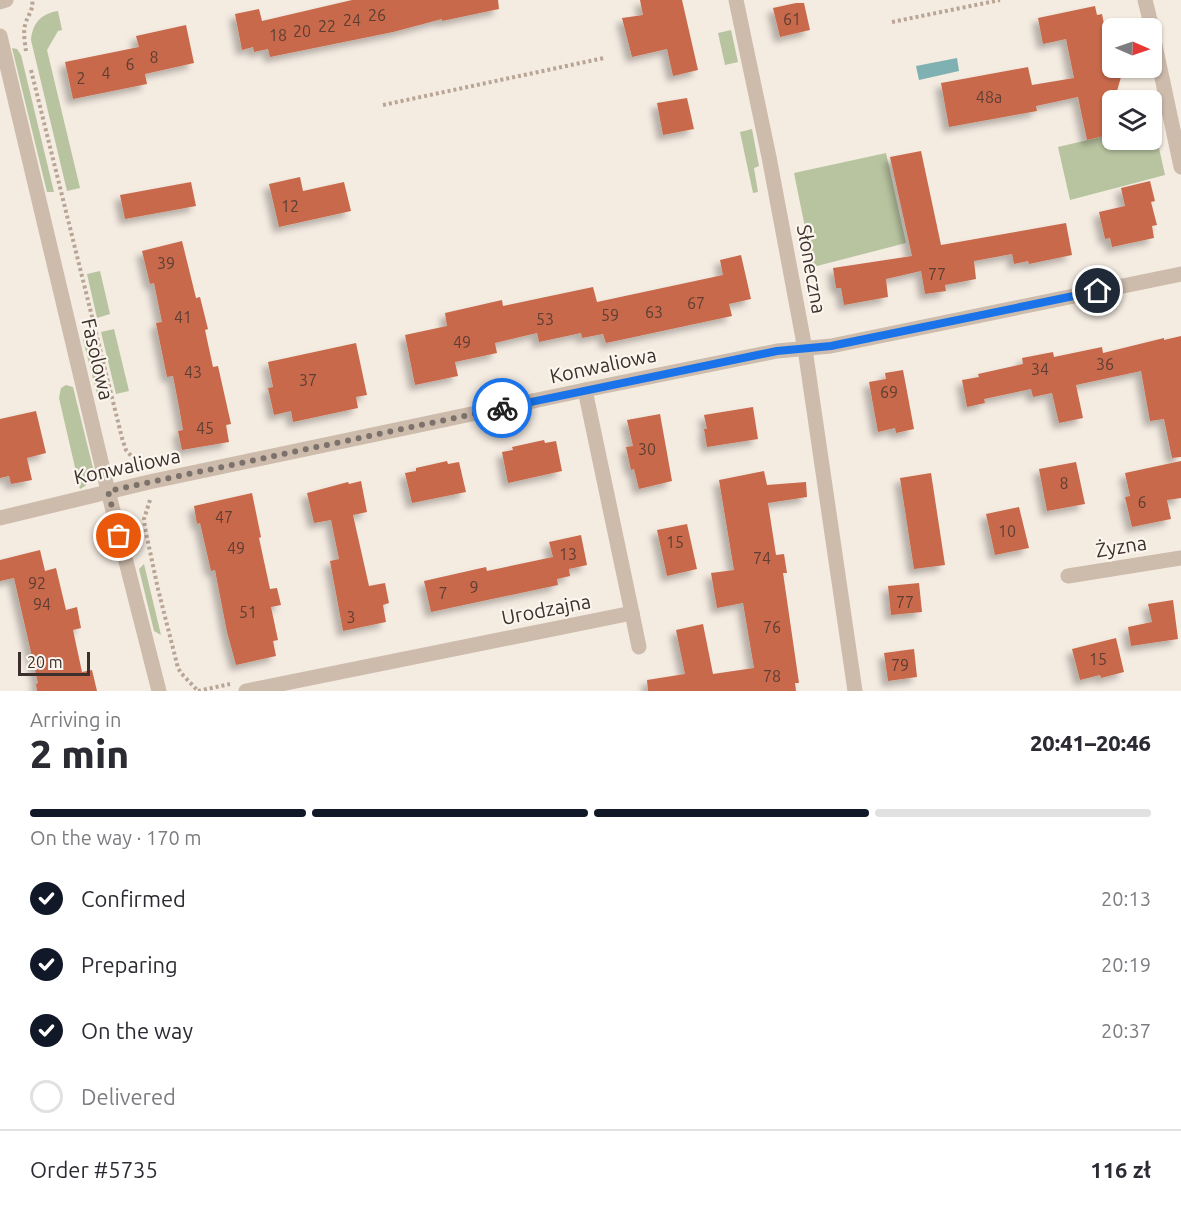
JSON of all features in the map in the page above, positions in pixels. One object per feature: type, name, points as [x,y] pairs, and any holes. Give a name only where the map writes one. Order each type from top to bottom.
[{"type":"street","points":[[0,2],[6,0]]},
{"type":"street","name":"Słoneczna","points":[[736,0],[770,157],[805,349],[855,691]]},
{"type":"street","points":[[1145,0],[1149,18]]},
{"type":"street","name":"Fasolowa","points":[[0,36],[108,491],[159,691]]},
{"type":"street","points":[[1162,77],[1181,167]]},
{"type":"street","name":"Konwaliowa","points":[[0,518],[148,482],[585,390],[777,351],[831,346],[1181,274]]},
{"type":"street","points":[[585,390],[639,647]]},
{"type":"street","name":"Żyzna","points":[[1068,576],[1181,558]]},
{"type":"street","name":"Urodzajna","points":[[246,691],[632,613]]},
{"type":"path","points":[[26,52],[25,24],[33,5],[32,0]]},
{"type":"path","points":[[892,22],[1000,0]]},
{"type":"path","points":[[383,105],[604,58]]},
{"type":"path","points":[[28,63],[122,438],[126,450],[146,473],[150,498],[144,519],[158,589],[178,668],[198,691]]},
{"type":"green space","points":[[58,11],[62,30],[58,31],[47,50],[80,188],[67,191],[31,40],[39,20],[47,14]]},
{"type":"green space","points":[[731,30],[738,62],[725,65],[718,33]]},
{"type":"green space","points":[[12,48],[17,49],[21,55],[54,192],[47,192]]},
{"type":"green space","points":[[752,129],[759,166],[754,168],[758,192],[753,193],[740,132]]},
{"type":"green space","points":[[1102,137],[1102,150],[1160,150],[1165,175],[1070,200],[1058,147]]},
{"type":"green space","points":[[886,153],[906,243],[813,267],[794,173]]},
{"type":"green space","points":[[100,271],[110,314],[97,318],[87,274]]},
{"type":"green space","points":[[114,329],[129,391],[116,394],[101,332]]},
{"type":"green space","points":[[89,334],[104,397],[97,394],[83,340]]},
{"type":"green space","points":[[66,385],[73,387],[93,468],[90,481],[80,489],[59,398],[61,388]]},
{"type":"green space","points":[[144,564],[161,635],[154,631],[139,569]]},
{"type":"water","points":[[957,58],[959,71],[919,80],[916,66]]},
{"type":"building","points":[[352,0],[498,0],[499,9],[442,21],[442,19],[393,32],[270,57],[268,49],[254,52],[253,47],[242,50],[235,14],[259,9],[262,21]]},
{"type":"building","points":[[640,0],[682,0],[698,70],[673,76],[667,49],[632,57],[622,18],[643,15]]},
{"type":"building","points":[[804,3],[810,30],[780,37],[773,8]]},
{"type":"building","points":[[1095,6],[1097,15],[1102,14],[1102,78],[1121,78],[1117,90],[1102,90],[1102,137],[1087,140],[1078,97],[1036,106],[1037,111],[949,127],[941,83],[1028,67],[1032,85],[1074,78],[1066,39],[1043,44],[1038,18]]},
{"type":"building","points":[[186,25],[194,63],[145,74],[147,84],[73,99],[65,62],[139,47],[136,36]]},
{"type":"building","points":[[687,98],[694,129],[663,135],[657,103]]},
{"type":"building","points":[[921,151],[941,245],[1066,223],[1072,255],[1029,264],[1028,261],[1014,264],[1012,254],[974,261],[976,279],[945,285],[946,291],[925,294],[921,271],[886,279],[888,297],[844,305],[841,288],[836,288],[833,268],[912,256],[890,157]]},
{"type":"building","points":[[300,177],[303,191],[344,182],[351,211],[279,227],[269,184]]},
{"type":"building","points":[[1150,181],[1155,201],[1151,202],[1157,225],[1152,226],[1154,238],[1112,247],[1110,238],[1105,239],[1099,212],[1125,206],[1121,188]]},
{"type":"building","points":[[191,182],[196,206],[125,219],[120,195]]},
{"type":"building","points":[[182,241],[196,298],[200,297],[208,329],[205,330],[213,367],[218,366],[231,424],[226,425],[229,442],[182,450],[178,431],[183,430],[173,376],[167,377],[156,323],[162,322],[154,283],[150,284],[142,251]]},
{"type":"building","points":[[741,255],[751,299],[729,304],[732,316],[606,343],[603,334],[582,338],[581,333],[539,342],[537,333],[495,343],[497,353],[455,362],[458,376],[415,385],[405,335],[447,326],[445,313],[502,300],[503,306],[593,287],[597,302],[723,275],[720,260]]},
{"type":"building","points":[[1181,336],[1181,457],[1172,458],[1164,419],[1150,421],[1141,371],[1076,385],[1083,418],[1059,423],[1052,393],[1033,397],[1031,389],[984,399],[985,403],[967,407],[962,380],[1023,364],[1022,358],[1053,352],[1054,357],[1102,347],[1103,353]]},
{"type":"building","points":[[356,343],[367,395],[356,397],[358,408],[293,422],[291,411],[274,415],[268,388],[273,387],[268,362]]},
{"type":"building","points":[[903,370],[914,429],[896,433],[895,428],[878,432],[869,382],[886,379],[885,373]]},
{"type":"building","points":[[753,407],[758,439],[707,447],[704,415]]},
{"type":"building","points":[[36,411],[46,453],[27,458],[32,480],[11,484],[9,476],[0,478],[0,419]]},
{"type":"building","points":[[660,414],[672,481],[639,489],[634,469],[631,470],[626,447],[633,446],[627,420]]},
{"type":"building","points":[[544,440],[545,443],[556,441],[562,471],[508,483],[502,452],[513,450],[512,447]]},
{"type":"building","points":[[447,461],[448,464],[459,462],[466,492],[412,503],[405,473]]},
{"type":"building","points":[[1181,461],[1181,498],[1167,500],[1171,519],[1132,527],[1125,497],[1130,496],[1125,473]]},
{"type":"building","points":[[1076,462],[1085,504],[1047,511],[1039,469]]},
{"type":"building","points":[[764,471],[767,485],[806,482],[807,497],[768,503],[776,555],[784,554],[787,573],[783,573],[799,683],[795,683],[796,691],[648,691],[647,680],[685,674],[676,630],[703,624],[713,674],[754,668],[743,603],[717,608],[711,573],[734,570],[719,480]]},
{"type":"building","points":[[931,473],[945,565],[914,569],[900,478]]},
{"type":"building","points":[[361,481],[367,512],[353,515],[369,586],[385,583],[389,603],[383,605],[386,622],[343,631],[330,561],[339,559],[331,520],[314,523],[307,493],[348,482],[349,484]]},
{"type":"building","points":[[252,493],[270,589],[277,588],[281,605],[271,607],[278,640],[273,641],[276,656],[236,665],[215,570],[211,571],[194,506]]},
{"type":"building","points":[[1019,507],[1029,548],[995,555],[986,514]]},
{"type":"building","points":[[687,524],[697,569],[667,576],[657,530]]},
{"type":"building","points":[[581,535],[587,565],[569,569],[570,576],[557,579],[558,585],[431,612],[424,581],[486,567],[487,571],[553,557],[549,542]]},
{"type":"building","points":[[40,550],[45,571],[56,568],[66,610],[77,607],[81,628],[73,630],[82,672],[92,670],[97,691],[37,691],[36,684],[38,683],[14,578],[0,581],[0,560]]},
{"type":"building","points":[[919,583],[922,612],[891,615],[888,586]]},
{"type":"building","points":[[1173,600],[1178,639],[1131,646],[1128,627],[1152,622],[1148,604]]},
{"type":"building","points":[[1116,638],[1124,672],[1080,680],[1072,649]]},
{"type":"building","points":[[914,649],[917,677],[888,681],[884,653]]},
{"type":"way so far","points":[[119,536],[108,491],[502,408]]},
{"type":"route","points":[[502,408],[777,351],[831,346],[1098,291]]}]
